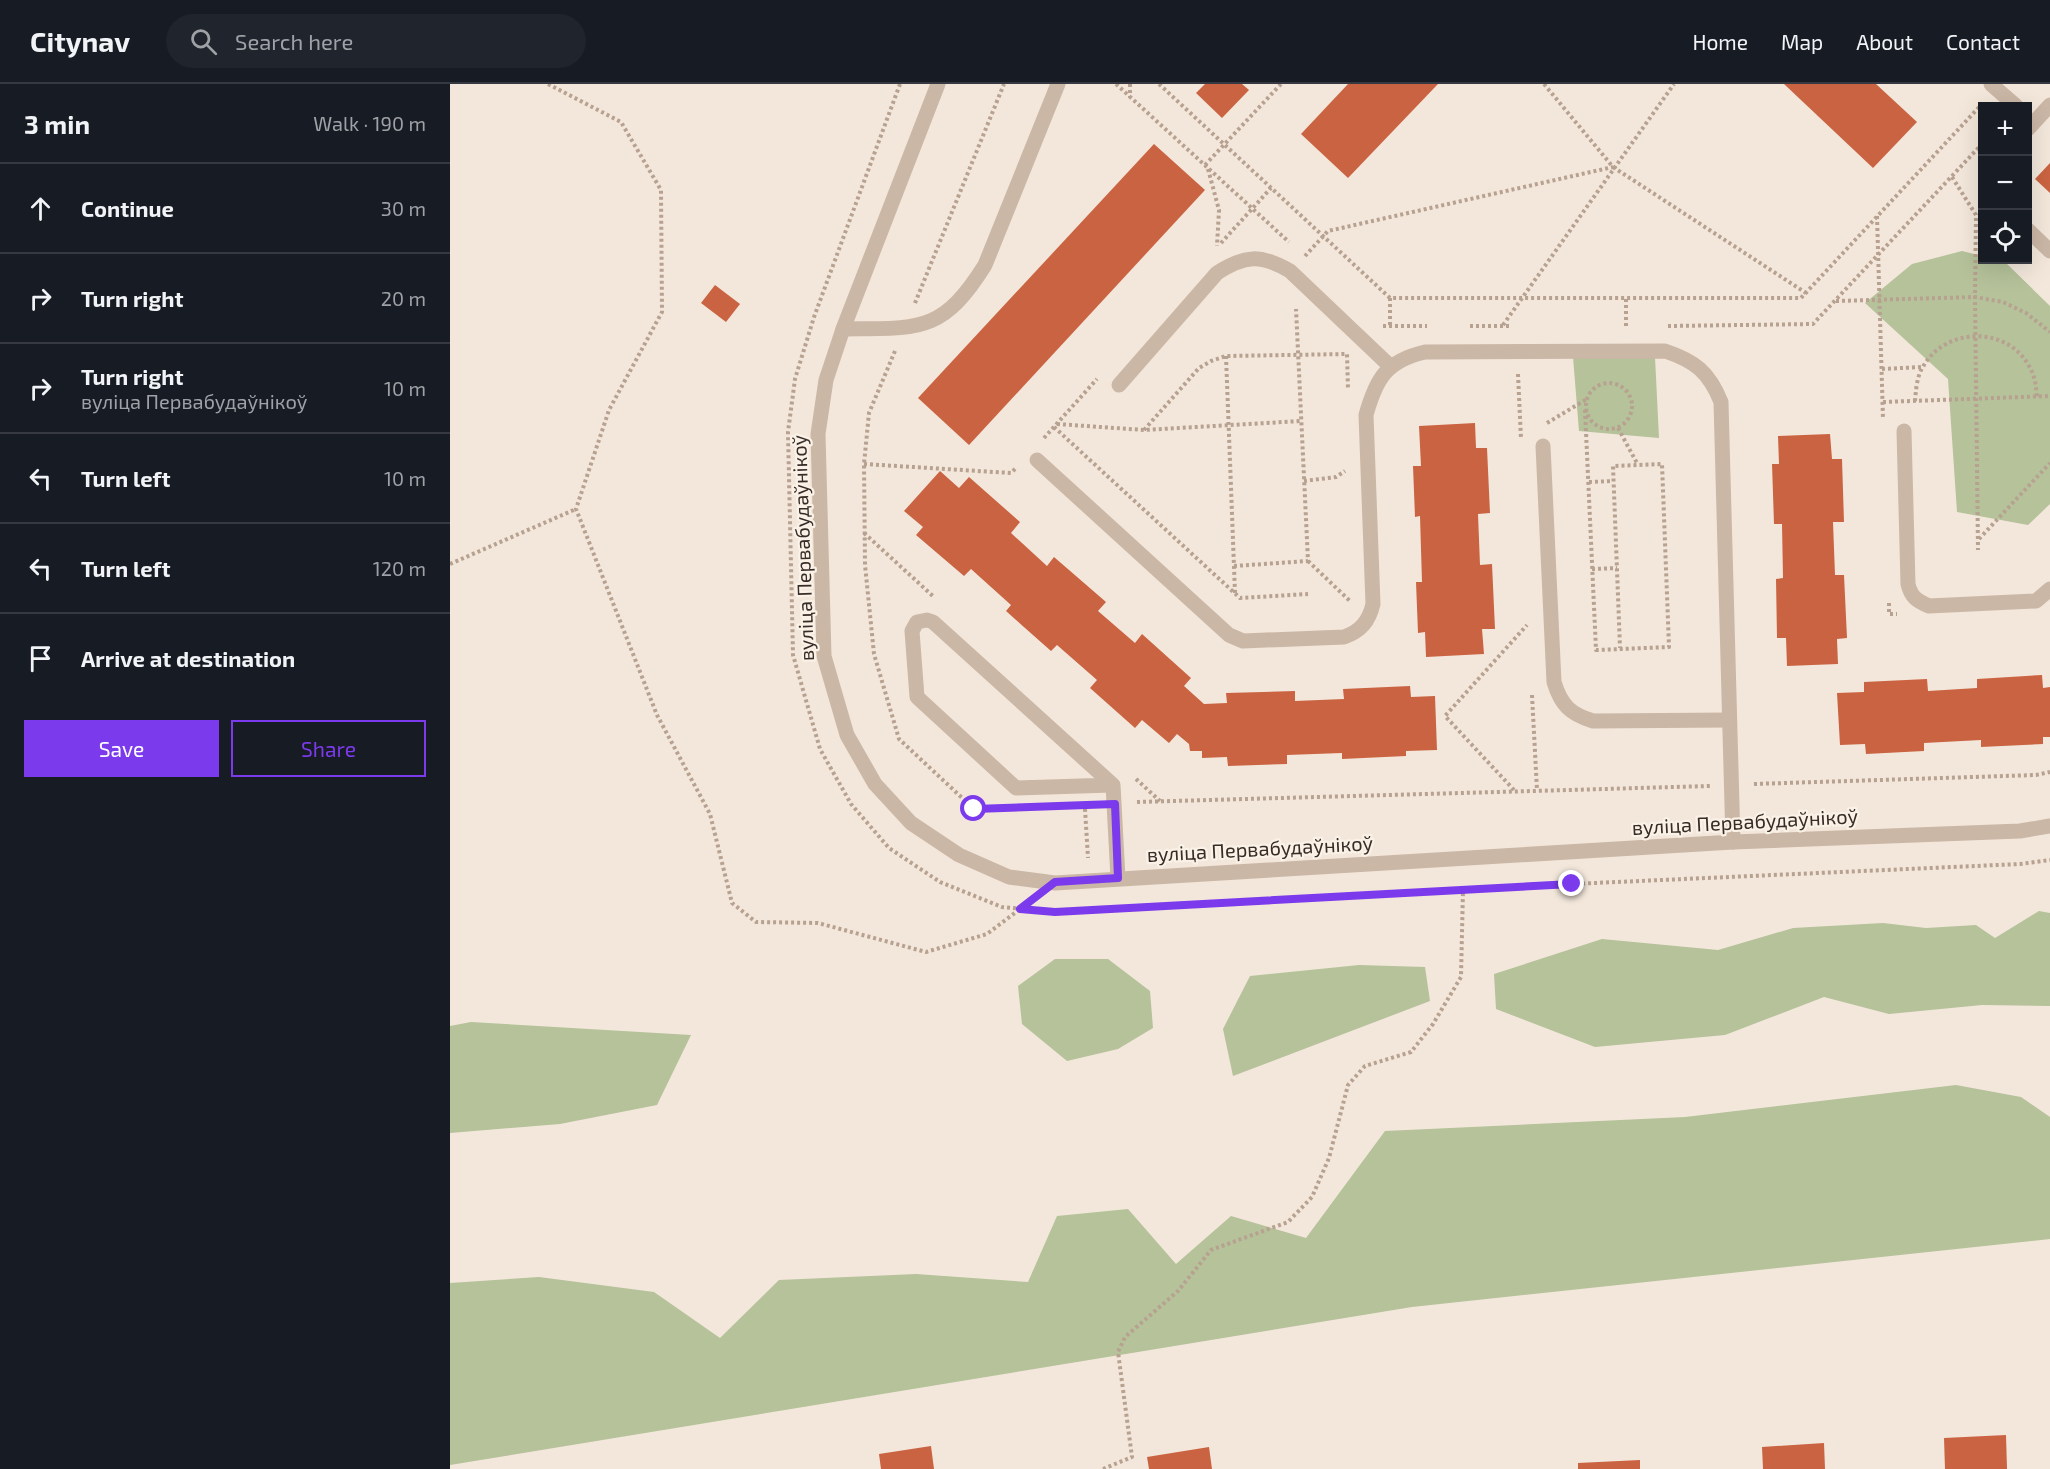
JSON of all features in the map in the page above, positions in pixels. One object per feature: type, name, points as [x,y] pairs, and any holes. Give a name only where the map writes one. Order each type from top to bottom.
[{"type":"street","name":"вуліца Первабудаўнікоў","points":[[938,84],[843,329],[826,380],[818,434],[824,656],[847,735],[875,784],[911,823],[959,855],[1009,877],[1055,882],[1733,842],[2020,831],[2050,826]]},
{"type":"street","points":[[843,329],[904,328],[930,322],[955,306],[985,265],[1058,84]]},
{"type":"street","points":[[1994,86],[2012,102]]},
{"type":"street","points":[[2032,120],[2050,105]]},
{"type":"street","points":[[2032,234],[2050,251]]},
{"type":"street","points":[[1119,385],[1217,273],[1233,263],[1253,259],[1272,261],[1290,270],[1391,367]]},
{"type":"street","points":[[1037,460],[1228,635],[1243,641],[1344,637],[1364,626],[1373,604],[1365,416],[1374,388],[1391,367],[1408,356],[1425,352],[1665,351],[1684,357],[1700,368],[1714,384],[1721,402],[1733,842]]},
{"type":"street","points":[[1904,431],[1910,594],[1918,602],[1929,606],[2036,601],[2050,589]]},
{"type":"street","points":[[1543,446],[1554,682],[1558,696],[1567,708],[1578,716],[1593,721],[1729,720]]},
{"type":"street","points":[[1113,785],[1016,788],[917,697],[912,631],[916,622],[927,620],[933,622],[1113,785],[1118,878]]},
{"type":"path","points":[[548,84],[621,122],[661,190],[662,312],[609,410],[576,509],[657,715],[710,814],[732,903],[756,922],[818,923],[926,952],[987,934],[1055,882]]},
{"type":"path","points":[[900,84],[814,317],[795,379],[788,432],[794,655],[820,749],[851,804],[889,848],[940,882],[1002,907],[1055,912],[2020,864],[2050,860]]},
{"type":"path","points":[[1004,84],[869,414],[864,464],[864,565],[874,654],[899,740],[974,809],[1007,808]]},
{"type":"path","points":[[1116,84],[1296,249]]},
{"type":"path","points":[[1130,84],[1130,97]]},
{"type":"path","points":[[1159,84],[1390,298],[1521,299],[1801,298],[1994,86]]},
{"type":"path","points":[[1206,166],[1281,84]]},
{"type":"path","points":[[1544,84],[1613,167],[1806,293]]},
{"type":"path","points":[[1502,326],[1674,84]]},
{"type":"path","points":[[1661,326],[1814,324],[1978,149]]},
{"type":"path","points":[[1206,166],[1219,210],[1217,247],[1271,188]]},
{"type":"path","points":[[1313,264],[1304,257],[1328,231],[1613,167]]},
{"type":"path","points":[[1952,177],[1976,215],[1978,550]]},
{"type":"path","points":[[1877,216],[1884,426]]},
{"type":"path","points":[[1835,301],[1975,297],[2003,302],[2026,313],[2050,332]]},
{"type":"path","points":[[1390,298],[1390,326]]},
{"type":"path","points":[[1626,299],[1626,327]]},
{"type":"path","points":[[1296,304],[1308,561],[1358,609]]},
{"type":"path","points":[[1380,326],[1435,326]]},
{"type":"path","points":[[1468,326],[1513,326]]},
{"type":"path","points":[[1615,327],[1638,327]]},
{"type":"path","points":[[1915,401],[1922,367],[1930,356],[1943,345],[1958,338],[1975,335],[1993,338],[2008,344],[2019,352],[2029,364],[2036,381],[2037,397]]},
{"type":"path","points":[[1144,430],[1199,368],[1211,361],[1226,356],[1347,354]]},
{"type":"path","points":[[1226,356],[1235,593]]},
{"type":"path","points":[[1882,369],[1922,367]]},
{"type":"path","points":[[1040,442],[1104,371]]},
{"type":"path","points":[[1585,410],[1595,425],[1603,429],[1618,428],[1628,420],[1632,404],[1623,388],[1615,384],[1605,384],[1591,392],[1585,410],[1596,650],[1669,647],[1662,464],[1613,466],[1620,648]]},
{"type":"path","points":[[1883,402],[2050,396]]},
{"type":"path","points":[[1540,428],[1587,399]]},
{"type":"path","points":[[1055,426],[1144,430],[1301,421]]},
{"type":"path","points":[[1055,426],[1240,598],[1308,594]]},
{"type":"path","points":[[1618,428],[1638,465]]},
{"type":"path","points":[[1521,439],[1531,434]]},
{"type":"path","points":[[1978,539],[2050,463]]},
{"type":"path","points":[[864,464],[1011,473],[1018,465]]},
{"type":"path","points":[[1588,482],[1613,481]]},
{"type":"path","points":[[450,564],[576,509]]},
{"type":"path","points":[[1234,566],[1308,561]]},
{"type":"path","points":[[1592,569],[1617,568]]},
{"type":"path","points":[[1888,602],[1889,614]]},
{"type":"path","points":[[1515,791],[1445,716],[1529,623]]},
{"type":"path","points":[[1115,804],[1172,800],[2036,775],[2050,772]]},
{"type":"path","points":[[1103,1469],[1132,1457],[1118,1352],[1125,1337],[1178,1291],[1211,1250],[1288,1222],[1312,1197],[1329,1158],[1348,1085],[1365,1066],[1411,1052],[1433,1024],[1461,977],[1463,890]]},
{"type":"green space","points":[[1962,251],[1978,255],[1978,264],[2007,264],[2050,306],[2050,504],[2028,525],[1957,512],[1948,379],[1865,303],[1912,264]]},
{"type":"green space","points":[[1573,357],[1655,357],[1659,438],[1579,431]]},
{"type":"green space","points":[[2039,911],[2050,913],[2050,1006],[1982,1005],[1889,1014],[1824,997],[1725,1035],[1595,1047],[1496,1009],[1494,974],[1602,939],[1718,950],[1793,928],[1883,923],[1926,928],[1976,925],[1995,938]]},
{"type":"green space","points":[[1055,959],[1108,959],[1150,991],[1153,1028],[1118,1049],[1067,1061],[1022,1024],[1018,986]]},
{"type":"green space","points":[[1359,965],[1425,967],[1430,1001],[1233,1076],[1223,1029],[1250,976]]},
{"type":"green space","points":[[471,1022],[691,1035],[657,1105],[560,1124],[450,1133],[450,1026]]},
{"type":"green space","points":[[1956,1085],[2021,1097],[2050,1117],[2050,1239],[1412,1307],[450,1465],[450,1283],[539,1277],[654,1292],[720,1338],[779,1280],[916,1274],[1028,1282],[1057,1216],[1128,1209],[1176,1264],[1231,1216],[1306,1238],[1385,1131],[1685,1117]]},
{"type":"building","points":[[1205,84],[1242,84],[1249,90],[1222,118],[1196,93]]},
{"type":"building","points":[[1348,84],[1438,84],[1348,178],[1301,134]]},
{"type":"building","points":[[1784,84],[1876,84],[1917,122],[1873,168]]},
{"type":"building","points":[[1154,144],[1205,190],[969,445],[918,398]]},
{"type":"building","points":[[2050,163],[2050,193],[2035,179]]},
{"type":"building","points":[[715,285],[740,304],[726,322],[701,303]]},
{"type":"building","points":[[1475,423],[1476,448],[1487,448],[1490,513],[1478,514],[1480,565],[1492,564],[1495,629],[1482,629],[1484,654],[1426,657],[1425,632],[1418,633],[1416,582],[1422,582],[1420,516],[1415,517],[1413,466],[1421,466],[1419,426]]},
{"type":"building","points":[[1830,434],[1832,459],[1842,459],[1844,522],[1833,522],[1835,575],[1844,575],[1847,638],[1837,639],[1838,664],[1787,666],[1786,638],[1777,638],[1776,579],[1783,578],[1782,524],[1774,524],[1772,464],[1779,464],[1778,436]]},
{"type":"building","points":[[940,471],[959,488],[969,477],[1020,522],[1011,533],[1047,566],[1054,557],[1106,602],[1098,611],[1135,643],[1142,634],[1191,678],[1184,686],[1204,704],[1227,703],[1226,693],[1295,691],[1295,701],[1344,699],[1343,689],[1410,686],[1411,697],[1435,696],[1437,750],[1406,751],[1406,756],[1342,759],[1342,753],[1287,755],[1287,764],[1228,766],[1227,757],[1202,758],[1202,751],[1190,751],[1189,744],[1177,734],[1169,743],[1142,720],[1135,728],[1090,688],[1097,680],[1057,645],[1051,651],[1006,611],[1011,605],[971,569],[964,576],[916,535],[923,527],[904,511]]},
{"type":"building","points":[[2042,675],[2043,688],[2050,687],[2050,737],[2043,737],[2043,744],[1981,747],[1981,740],[1924,743],[1924,751],[1866,754],[1865,744],[1840,745],[1837,693],[1864,692],[1864,682],[1927,679],[1928,691],[1977,688],[1977,679]]},
{"type":"building","points":[[2006,1435],[2007,1469],[1945,1469],[1944,1438]]},
{"type":"building","points":[[1824,1443],[1825,1469],[1763,1469],[1762,1447]]},
{"type":"building","points":[[931,1446],[934,1469],[881,1469],[879,1454]]},
{"type":"building","points":[[1209,1447],[1212,1469],[1149,1469],[1147,1457]]},
{"type":"building","points":[[1640,1460],[1640,1469],[1578,1469],[1578,1463]]},
{"type":"route","points":[[974,809],[1115,804],[1118,878],[1055,882],[1020,909],[1055,912],[1572,884]]}]
